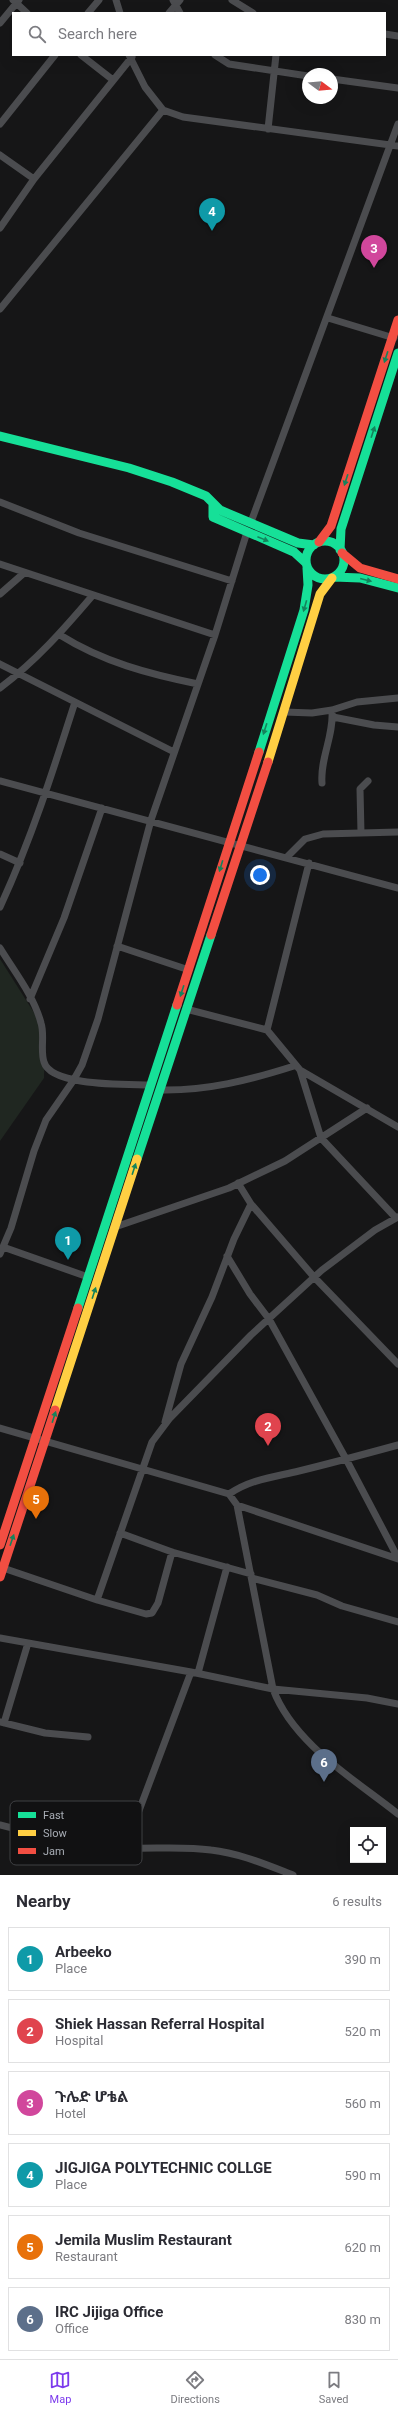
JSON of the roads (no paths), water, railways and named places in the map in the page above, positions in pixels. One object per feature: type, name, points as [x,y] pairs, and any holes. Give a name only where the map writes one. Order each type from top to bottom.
[{"type":"main road","points":[[0,1545],[189,970],[228,842],[309,591],[310,581],[307,555],[327,534],[331,526],[395,338],[398,320]]},
{"type":"main road","points":[[1,1572],[46,1441],[239,845],[284,712],[320,594],[342,567],[341,529],[398,353]]},
{"type":"main road","points":[[0,436],[73,454],[158,478],[206,496],[213,505],[220,510],[298,543],[316,544],[331,542],[360,568],[398,579]]},
{"type":"main road","points":[[213,505],[214,517],[294,552],[316,577],[322,579],[333,577],[360,578],[398,588]]},
{"type":"street","points":[[89,12],[99,0]]},
{"type":"street","points":[[116,0],[120,12]]},
{"type":"street","points":[[232,0],[251,12]]},
{"type":"street","points":[[0,23],[16,1],[26,12]]},
{"type":"street","points":[[170,12],[176,2]]},
{"type":"street","points":[[176,2],[180,12]]},
{"type":"street","points":[[386,34],[398,36]]},
{"type":"street","points":[[0,124],[54,56]]},
{"type":"street","points":[[82,56],[113,80]]},
{"type":"street","points":[[0,228],[34,179],[131,56],[145,87],[163,110],[183,117],[394,146]]},
{"type":"street","points":[[216,56],[228,64],[302,75]]},
{"type":"street","points":[[268,129],[273,71],[276,56]]},
{"type":"street","points":[[338,80],[398,88]]},
{"type":"street","points":[[0,309],[163,110]]},
{"type":"street","points":[[251,522],[394,146],[398,124]]},
{"type":"street","points":[[0,155],[34,179]]},
{"type":"street","points":[[328,318],[395,338]]},
{"type":"street","points":[[0,502],[79,533],[232,581]]},
{"type":"street","points":[[88,1277],[1,1250],[46,1120],[73,1081],[82,1065],[98,1019],[151,820],[215,635],[247,532]]},
{"type":"street","points":[[0,564],[215,635]]},
{"type":"street","points":[[0,594],[24,572]]},
{"type":"street","points":[[0,688],[19,674],[60,634],[93,595]]},
{"type":"street","points":[[60,634],[82,648],[106,659],[157,676],[198,684]]},
{"type":"street","points":[[0,664],[174,752]]},
{"type":"street","points":[[332,714],[357,702],[398,698]]},
{"type":"street","points":[[0,906],[20,863],[46,793],[75,702]]},
{"type":"street","points":[[284,712],[332,714],[374,725],[398,727]]},
{"type":"street","points":[[322,783],[321,768],[332,728],[332,714]]},
{"type":"street","points":[[0,781],[151,820],[398,888]]},
{"type":"street","points":[[361,833],[360,789],[368,781]]},
{"type":"street","points":[[30,999],[67,911],[102,808]]},
{"type":"street","points":[[287,857],[305,839],[323,834],[398,832]]},
{"type":"street","points":[[0,854],[20,863]]},
{"type":"street","points":[[267,1030],[309,863]]},
{"type":"street","points":[[117,946],[189,970]]},
{"type":"street","points":[[0,948],[30,999],[41,1023],[44,1063],[50,1070],[73,1081],[150,1085]]},
{"type":"street","points":[[97,1600],[152,1442],[164,1426],[210,1376],[314,1278],[375,1230],[397,1217],[321,1138],[297,1068],[267,1030],[186,1010]]},
{"type":"street","points":[[160,1090],[184,1091],[214,1088],[297,1068],[398,1127]]},
{"type":"street","points":[[104,1230],[238,1183],[286,1161],[367,1108]]},
{"type":"street","points":[[238,1183],[251,1204],[314,1278],[398,1364]]},
{"type":"street","points":[[164,1426],[181,1364],[212,1297],[227,1256],[251,1204]]},
{"type":"street","points":[[227,1256],[250,1294],[269,1319],[346,1459],[398,1558]]},
{"type":"street","points":[[0,1428],[230,1494],[237,1504],[273,1689],[286,1718],[304,1739],[398,1814]]},
{"type":"street","points":[[230,1494],[242,1485],[259,1479],[346,1459],[398,1445]]},
{"type":"street","points":[[237,1504],[398,1558]]},
{"type":"street","points":[[120,1533],[172,1552],[227,1567],[317,1595],[342,1606],[398,1622]]},
{"type":"street","points":[[1,1572],[146,1614],[152,1613],[158,1603],[172,1552]]},
{"type":"street","points":[[142,1805],[195,1672],[227,1567]]},
{"type":"street","points":[[0,1638],[195,1672],[273,1689],[367,1698],[398,1704]]},
{"type":"street","points":[[28,1643],[2,1723],[46,1733],[88,1737]]},
{"type":"street","points":[[0,1825],[10,1828]]},
{"type":"street","points":[[142,1848],[211,1850],[235,1855],[293,1875]]},
{"type":"place","name":"JIGJIGA POLYTECHNIC COLLGE","points":[[212,231]]},
{"type":"place","name":"ጉሌድ ሆቴል","points":[[374,268]]},
{"type":"place","name":"Arbeeko","points":[[68,1260]]},
{"type":"place","name":"Shiek Hassan Referral Hospital","points":[[268,1446]]},
{"type":"place","name":"Jemila Muslim Restaurant","points":[[36,1519]]},
{"type":"place","name":"IRC Jijiga Office","points":[[324,1782]]}]
